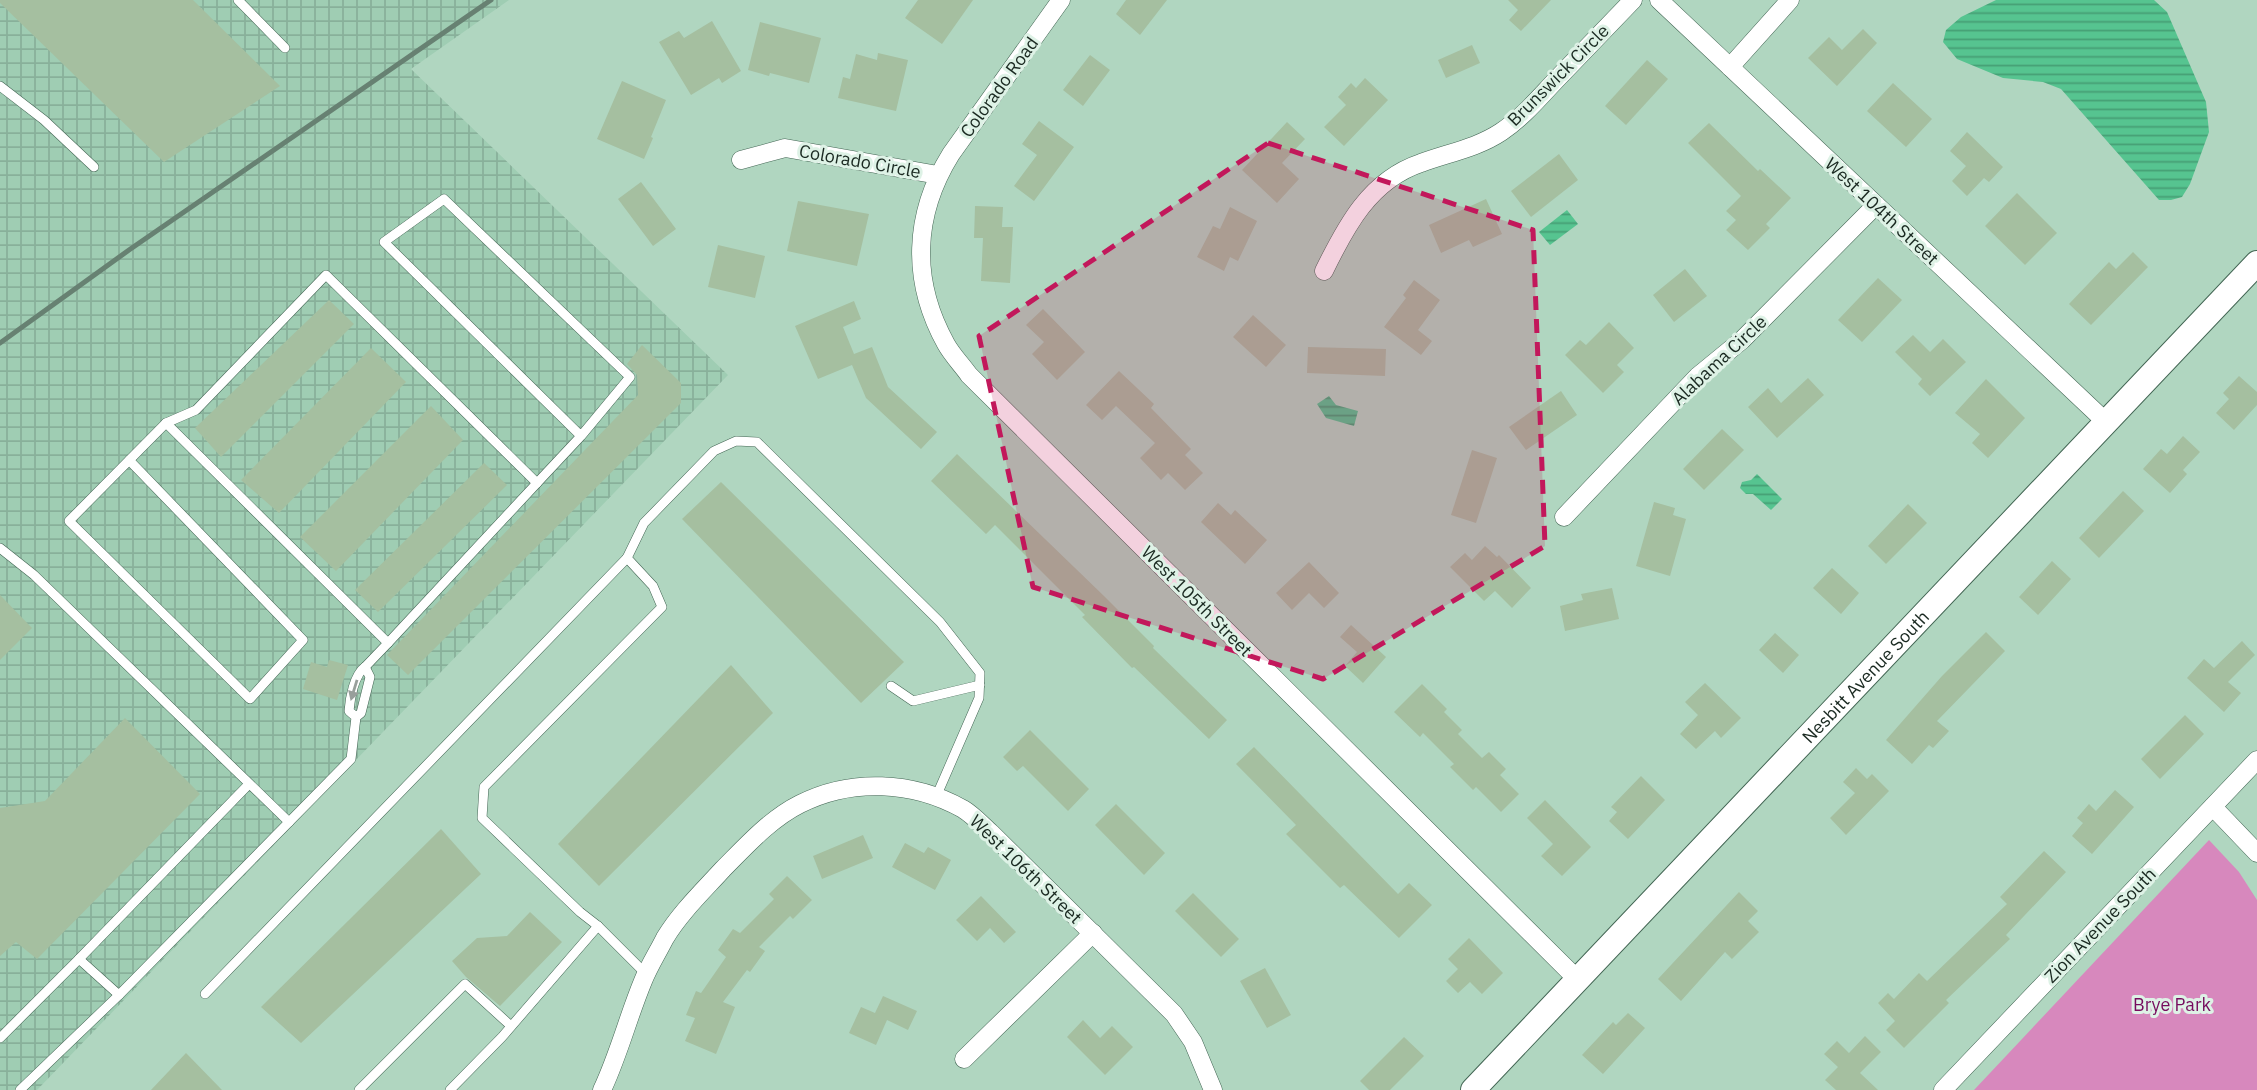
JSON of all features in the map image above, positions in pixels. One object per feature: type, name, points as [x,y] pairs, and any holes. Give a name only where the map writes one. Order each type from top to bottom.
[{"type":"street","name":"Colorado Road","points":[[938,175],[1061,0]]},
{"type":"street","name":"Brunswick Circle","points":[[1324,271],[1345,228],[1364,201],[1390,180],[1417,164],[1475,146],[1523,115],[1633,0]]},
{"type":"street","name":"West 104th Street","points":[[1659,0],[2106,422]]},
{"type":"street","points":[[1730,67],[1790,0]]},
{"type":"street","name":"Colorado Circle","points":[[741,160],[785,148],[938,175]]},
{"type":"street","name":"West 105th Street","points":[[938,175],[923,217],[920,251],[923,285],[937,327],[947,347],[969,375],[1577,979]]},
{"type":"street","name":"Alabama Circle","points":[[1564,517],[1698,376],[1742,341],[1876,205]]},
{"type":"street","name":"Nesbitt Avenue South","points":[[1473,1090],[2257,262]]},
{"type":"street","name":"Zion Avenue South","points":[[1943,1090],[2257,760]]},
{"type":"street","name":"West 106th Street","points":[[602,1090],[614,1066],[646,974],[667,935],[699,895],[770,824],[799,804],[831,791],[854,787],[900,787],[936,797],[965,810],[991,833],[1174,1014],[1192,1042],[1213,1090]]},
{"type":"street","points":[[2213,807],[2257,853]]},
{"type":"street","points":[[964,1059],[1093,933]]},
{"type":"lane","points":[[238,0],[285,48]]},
{"type":"lane","points":[[0,86],[44,120],[94,167]]},
{"type":"lane","points":[[20,1090],[119,995],[351,759],[356,717],[361,713],[370,677],[365,667],[581,436],[630,377],[444,199],[384,242],[581,436]]},
{"type":"lane","points":[[129,460],[303,640],[250,699],[69,521],[129,460],[166,423],[196,410],[327,275],[537,482]]},
{"type":"lane","points":[[166,423],[388,643]]},
{"type":"lane","points":[[205,994],[627,558],[645,523],[714,451],[736,441],[757,442],[940,622],[980,673],[979,698],[936,797]]},
{"type":"lane","points":[[0,548],[34,575],[289,822]]},
{"type":"lane","points":[[627,558],[653,586],[662,607],[484,787],[482,818],[646,974]]},
{"type":"lane","points":[[891,686],[912,701],[980,685]]},
{"type":"lane","points":[[2,1031],[79,959],[249,784]]},
{"type":"lane","points":[[450,1090],[511,1026],[598,926]]},
{"type":"lane","points":[[79,959],[119,995]]},
{"type":"lane","points":[[359,1090],[465,984],[511,1026]]},
{"type":"highlighted area","points":[[1268,143],[1533,230],[1545,546],[1323,679],[1033,587],[979,336]]},
{"type":"shaded area","points":[[0,0],[509,0],[411,69],[728,375],[37,1090],[0,1090]]},
{"type":"shaded area","points":[[1996,0],[2154,0],[2167,12],[2206,102],[2209,132],[2190,184],[2182,197],[2159,200],[2061,89],[2043,82],[2003,78],[1957,59],[1943,42],[1946,30],[1961,17]]},
{"type":"shaded area","points":[[1567,210],[1578,224],[1550,245],[1539,232]]},
{"type":"shaded area","points":[[1329,396],[1336,405],[1358,411],[1354,426],[1326,418],[1317,404]]},
{"type":"shaded area","points":[[1757,474],[1782,499],[1771,510],[1753,494],[1746,494],[1740,488],[1742,482],[1751,480]]},
{"type":"green space","name":"Brye Park","points":[[2209,840],[2239,872],[2257,900],[2257,1090],[1974,1090]]},
{"type":"building","points":[[0,0],[193,0],[280,86],[164,162],[0,3]]},
{"type":"building","points":[[918,0],[973,0],[942,44],[905,18]]},
{"type":"building","points":[[1126,0],[1167,0],[1140,35],[1116,14]]},
{"type":"building","points":[[1508,0],[1551,0],[1521,31],[1509,20],[1518,10]]},
{"type":"building","points":[[712,21],[741,71],[722,83],[719,78],[691,95],[659,42],[679,31],[684,38]]},
{"type":"building","points":[[760,22],[821,38],[809,83],[748,70]]},
{"type":"building","points":[[1863,29],[1877,43],[1837,86],[1808,58],[1829,37],[1842,50]]},
{"type":"building","points":[[1472,45],[1480,63],[1446,78],[1438,60]]},
{"type":"building","points":[[878,53],[908,60],[896,111],[838,98],[843,77],[850,79],[856,54],[877,60]]},
{"type":"building","points":[[1090,55],[1110,70],[1083,106],[1063,90]]},
{"type":"building","points":[[1647,60],[1668,79],[1626,125],[1605,106]]},
{"type":"building","points":[[1365,78],[1388,100],[1344,146],[1324,127],[1346,105],[1338,97],[1351,83],[1356,88]]},
{"type":"building","points":[[622,81],[666,100],[644,159],[597,139]]},
{"type":"building","points":[[1893,83],[1932,119],[1906,147],[1867,111]]},
{"type":"building","points":[[1039,121],[1074,147],[1034,201],[1014,186],[1037,155],[1022,144]]},
{"type":"building","points":[[1287,122],[1305,139],[1282,163],[1299,179],[1277,203],[1242,170]]},
{"type":"building","points":[[1709,123],[1758,171],[1760,169],[1791,198],[1766,224],[1770,228],[1748,250],[1726,230],[1736,220],[1726,211],[1741,196],[1688,143]]},
{"type":"building","points":[[1967,132],[2003,167],[1989,182],[1984,178],[1967,196],[1952,181],[1966,166],[1950,151]]},
{"type":"building","points":[[1559,154],[1578,180],[1531,217],[1511,191]]},
{"type":"building","points":[[641,182],[676,229],[653,246],[618,199]]},
{"type":"building","points":[[2017,193],[2057,233],[2025,265],[1985,226]]},
{"type":"building","points":[[1486,199],[1502,234],[1473,247],[1469,240],[1441,253],[1429,225]]},
{"type":"building","points":[[798,201],[869,214],[857,266],[787,251]]},
{"type":"building","points":[[975,206],[1003,207],[1002,227],[1013,227],[1010,283],[981,281],[983,238],[974,238]]},
{"type":"building","points":[[1230,207],[1257,221],[1238,261],[1230,257],[1224,271],[1197,257],[1213,226],[1220,229]]},
{"type":"building","points":[[718,245],[765,256],[755,298],[708,287]]},
{"type":"building","points":[[2133,252],[2148,267],[2091,325],[2069,304],[2109,262],[2116,269]]},
{"type":"building","points":[[1685,269],[1707,296],[1674,322],[1653,295]]},
{"type":"building","points":[[1878,278],[1902,300],[1862,342],[1838,320]]},
{"type":"building","points":[[1414,280],[1440,300],[1418,330],[1432,341],[1421,355],[1384,327],[1406,298],[1403,295]]},
{"type":"building","points":[[329,300],[354,324],[221,457],[195,428]]},
{"type":"building","points":[[854,301],[861,319],[843,327],[854,354],[872,347],[888,387],[937,432],[921,449],[866,398],[852,365],[818,379],[795,326]]},
{"type":"building","points":[[1043,309],[1085,352],[1057,380],[1032,354],[1044,342],[1026,325]]},
{"type":"building","points":[[1253,315],[1286,345],[1266,367],[1233,337]]},
{"type":"building","points":[[1609,322],[1634,348],[1617,365],[1624,372],[1603,393],[1565,355],[1580,340],[1586,345]]},
{"type":"building","points":[[1913,335],[1930,352],[1943,339],[1966,362],[1930,396],[1918,384],[1922,379],[1895,352]]},
{"type":"building","points":[[642,345],[681,383],[681,403],[408,675],[387,655],[638,395],[637,375],[627,364]]},
{"type":"building","points":[[1308,347],[1386,349],[1385,376],[1307,373]]},
{"type":"building","points":[[371,348],[406,382],[279,513],[241,480]]},
{"type":"building","points":[[1119,371],[1154,404],[1151,408],[1191,449],[1185,455],[1203,473],[1185,490],[1168,473],[1161,480],[1140,458],[1155,443],[1116,406],[1102,420],[1086,405]]},
{"type":"building","points":[[2239,376],[2257,392],[2257,405],[2234,430],[2216,413],[2229,399],[2223,393]]},
{"type":"building","points":[[1808,378],[1824,395],[1777,438],[1748,407],[1768,388],[1781,403]]},
{"type":"building","points":[[1986,379],[2025,418],[1988,458],[1972,443],[1980,434],[1955,413]]},
{"type":"building","points":[[1561,391],[1577,415],[1526,450],[1509,427]]},
{"type":"building","points":[[431,406],[463,440],[336,571],[300,537]]},
{"type":"building","points":[[1722,429],[1744,450],[1704,490],[1683,469]]},
{"type":"building","points":[[2183,436],[2200,452],[2183,470],[2187,474],[2170,493],[2143,469],[2161,449],[2167,454]]},
{"type":"building","points":[[1472,450],[1497,458],[1476,523],[1451,515]]},
{"type":"building","points":[[957,454],[1227,720],[1209,739],[1132,668],[1082,617],[1085,615],[995,525],[986,534],[931,481]]},
{"type":"building","points":[[484,463],[507,485],[378,612],[355,590]]},
{"type":"building","points":[[721,482],[904,662],[861,703],[682,519]]},
{"type":"building","points":[[2123,491],[2144,511],[2099,558],[2079,538]]},
{"type":"building","points":[[1654,502],[1675,508],[1673,515],[1686,519],[1670,576],[1636,566]]},
{"type":"building","points":[[1218,503],[1231,515],[1235,510],[1267,540],[1245,564],[1201,522]]},
{"type":"building","points":[[1908,504],[1927,523],[1886,564],[1868,546]]},
{"type":"building","points":[[1485,546],[1497,557],[1499,555],[1531,588],[1512,608],[1495,591],[1484,601],[1450,567],[1465,553],[1472,560]]},
{"type":"building","points":[[2052,561],[2071,579],[2038,615],[2019,597]]},
{"type":"building","points":[[1309,562],[1339,593],[1324,608],[1309,593],[1292,610],[1276,593]]},
{"type":"building","points":[[1832,568],[1859,593],[1841,614],[1813,588]]},
{"type":"building","points":[[1612,588],[1619,619],[1565,631],[1560,606],[1583,600],[1581,594]]},
{"type":"building","points":[[0,595],[32,628],[0,660]]},
{"type":"building","points":[[1351,625],[1386,657],[1363,683],[1345,666],[1357,652],[1340,637]]},
{"type":"building","points":[[1986,632],[2005,651],[1937,721],[1949,731],[1933,748],[1929,745],[1912,764],[1886,740],[1942,676]]},
{"type":"building","points":[[1775,633],[1799,655],[1783,673],[1759,650]]},
{"type":"building","points":[[2242,641],[2255,655],[2228,682],[2241,693],[2224,712],[2187,678],[2204,659],[2214,668]]},
{"type":"building","points":[[329,660],[348,665],[337,700],[303,689],[311,662],[327,667]]},
{"type":"building","points":[[731,665],[773,713],[599,886],[558,844]]},
{"type":"building","points":[[1705,683],[1741,718],[1721,738],[1715,731],[1696,749],[1680,734],[1698,715],[1685,702]]},
{"type":"building","points":[[1422,684],[1447,709],[1444,712],[1462,730],[1458,734],[1482,758],[1489,752],[1506,769],[1500,775],[1519,794],[1501,812],[1476,787],[1473,790],[1450,767],[1454,764],[1423,733],[1420,737],[1394,712]]},
{"type":"building","points":[[2185,715],[2204,734],[2160,779],[2141,759]]},
{"type":"building","points":[[125,718],[200,794],[37,959],[16,942],[0,956],[0,808],[45,801]]},
{"type":"building","points":[[1030,730],[1089,789],[1068,811],[1023,766],[1017,771],[1003,757]]},
{"type":"building","points":[[1254,747],[1398,894],[1409,883],[1432,905],[1399,938],[1344,885],[1340,888],[1286,834],[1296,825],[1236,764]]},
{"type":"building","points":[[1856,768],[1867,779],[1872,774],[1889,791],[1846,835],[1830,818],[1855,793],[1843,782]]},
{"type":"building","points":[[1641,776],[1665,800],[1628,839],[1609,821],[1617,812],[1611,807]]},
{"type":"building","points":[[2115,790],[2134,807],[2092,854],[2072,836],[2083,823],[2077,818],[2089,804],[2096,811]]},
{"type":"building","points":[[1545,800],[1591,847],[1562,876],[1541,856],[1553,844],[1527,818]]},
{"type":"building","points":[[1116,804],[1165,853],[1144,875],[1095,825]]},
{"type":"building","points":[[441,829],[481,874],[301,1043],[261,1007]]},
{"type":"building","points":[[863,835],[873,858],[822,879],[813,856]]},
{"type":"building","points":[[905,843],[924,853],[928,847],[951,860],[935,890],[892,867]]},
{"type":"building","points":[[2044,851],[2066,872],[2006,935],[2010,939],[1946,1000],[1949,1003],[1904,1048],[1886,1030],[1895,1021],[1878,1003],[1888,993],[1894,999],[1919,973],[1927,981],[2007,904],[2000,897]]},
{"type":"building","points":[[787,876],[812,900],[793,919],[790,916],[759,947],[765,951],[723,1002],[735,1007],[716,1054],[685,1041],[695,1018],[686,1015],[696,991],[701,993],[726,957],[718,950],[733,929],[740,933],[774,899],[769,894]]},
{"type":"building","points":[[1739,892],[1758,911],[1748,921],[1759,932],[1732,959],[1725,952],[1681,1001],[1658,979]]},
{"type":"building","points":[[1193,893],[1239,939],[1221,957],[1175,911]]},
{"type":"building","points":[[981,896],[1016,932],[1004,943],[990,928],[977,941],[956,920]]},
{"type":"building","points":[[530,912],[562,942],[500,1006],[452,961],[477,938],[507,936]]},
{"type":"building","points":[[1469,938],[1503,973],[1482,994],[1470,982],[1458,993],[1446,981],[1458,969],[1448,959]]},
{"type":"building","points":[[1265,968],[1291,1015],[1267,1028],[1240,981]]},
{"type":"building","points":[[883,996],[917,1011],[908,1030],[887,1020],[876,1045],[849,1033],[861,1007],[875,1013]]},
{"type":"building","points":[[1628,1013],[1645,1028],[1603,1074],[1582,1055],[1613,1022],[1616,1025]]},
{"type":"building","points":[[1083,1020],[1100,1038],[1112,1026],[1133,1047],[1105,1075],[1067,1037]]},
{"type":"building","points":[[1865,1036],[1881,1052],[1860,1073],[1878,1090],[1836,1090],[1825,1080],[1838,1067],[1824,1054],[1837,1041],[1849,1053]]},
{"type":"building","points":[[1404,1037],[1424,1056],[1390,1090],[1369,1090],[1360,1081]]},
{"type":"building","points":[[186,1053],[222,1090],[151,1090]]},
{"type":"railway","points":[[0,343],[129,250],[491,0]]}]
